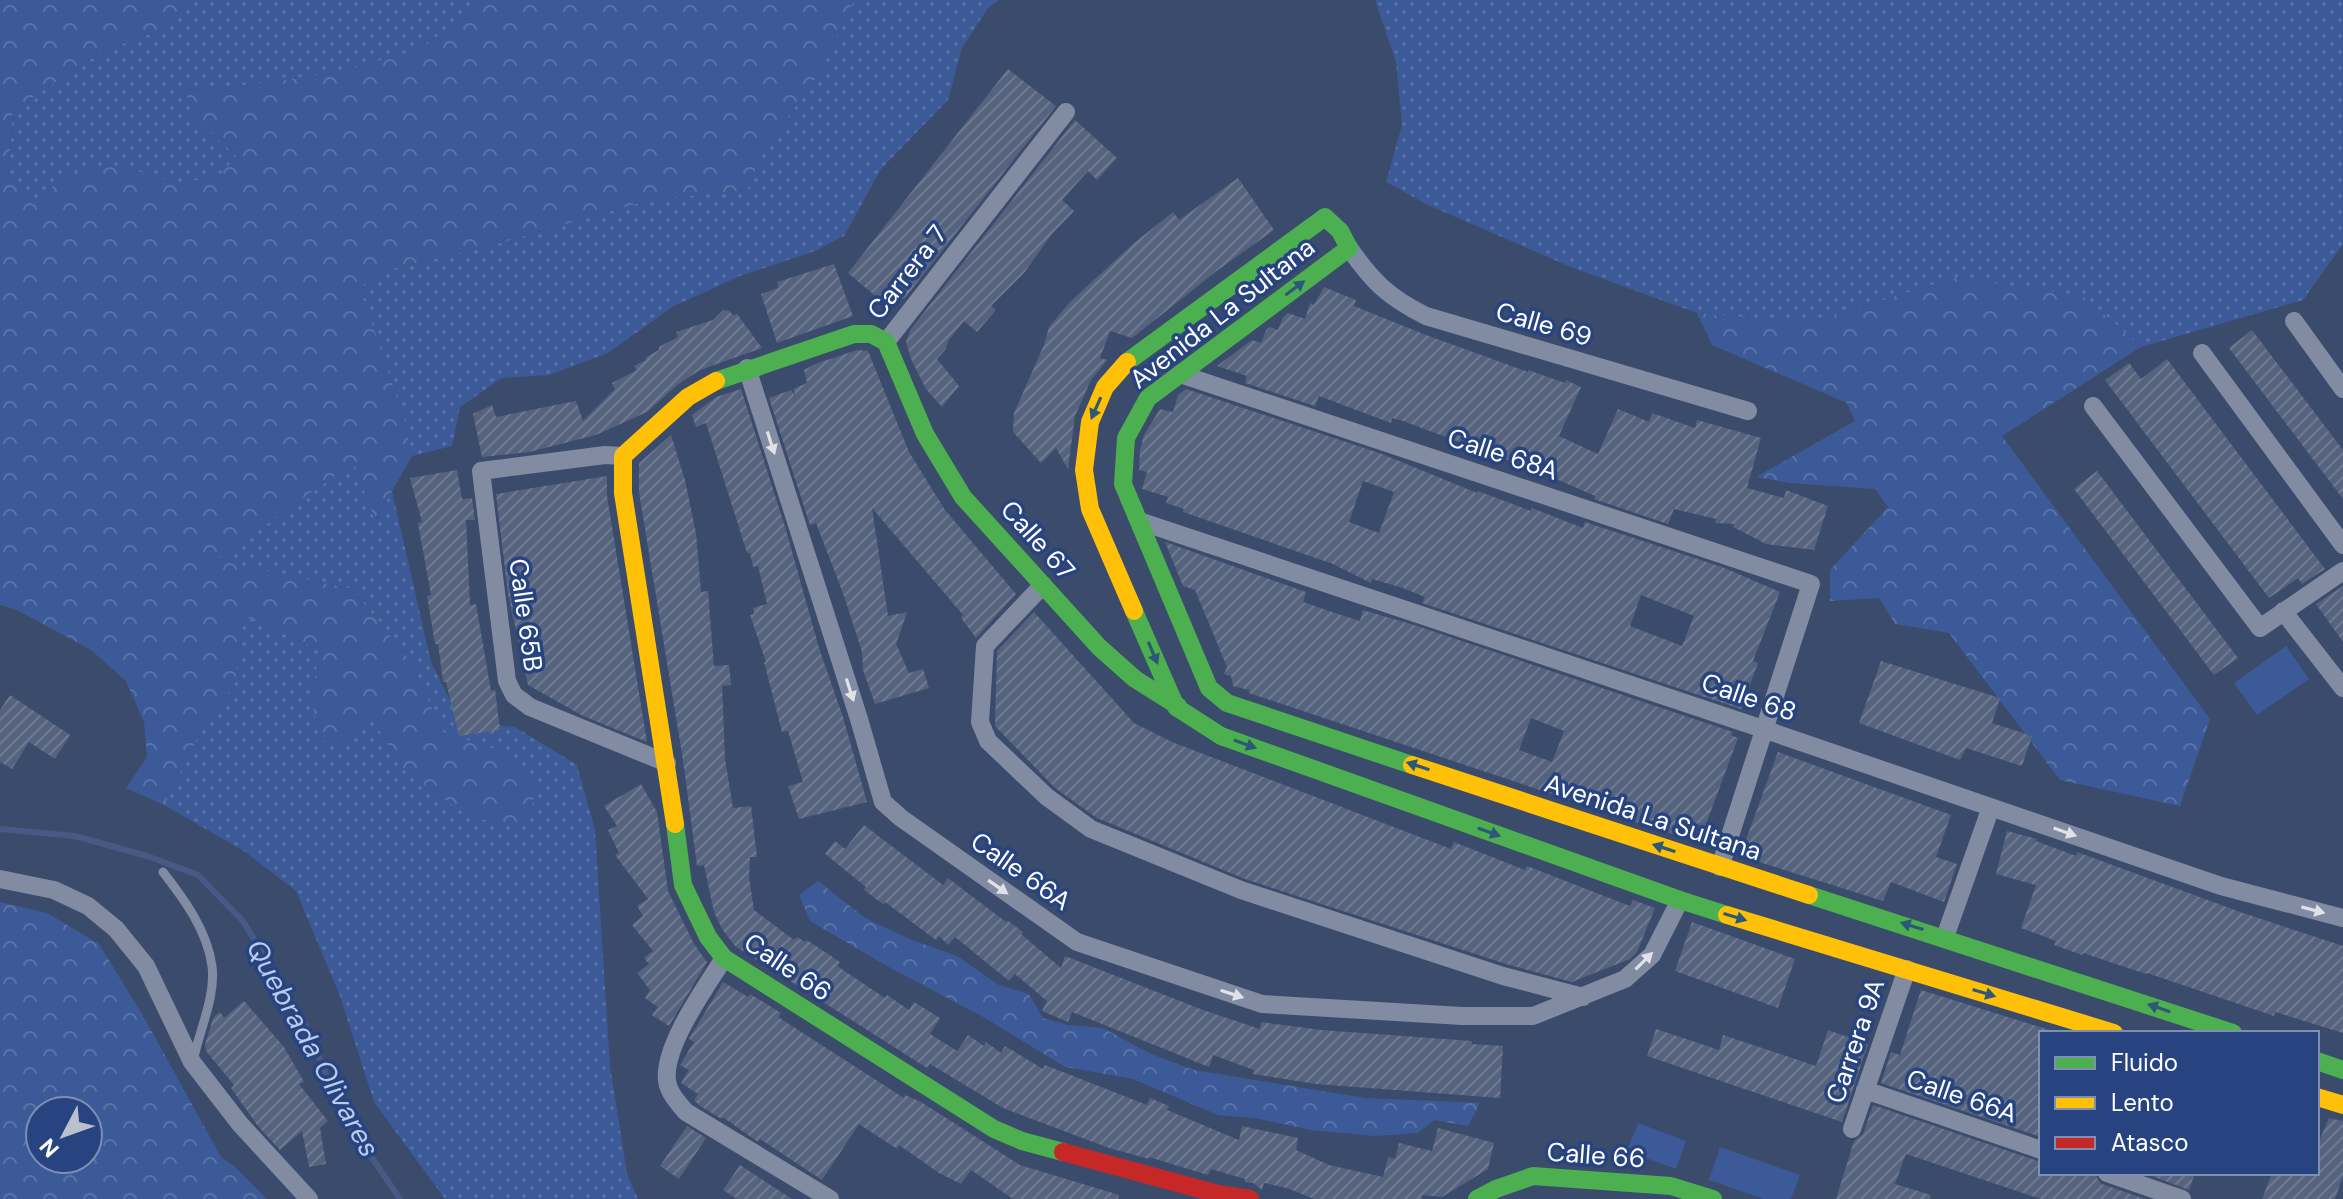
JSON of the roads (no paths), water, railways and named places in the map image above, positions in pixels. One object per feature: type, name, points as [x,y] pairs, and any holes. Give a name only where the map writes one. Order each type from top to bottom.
[{"type":"street","name":"Carrera 7","points":[[623,456],[688,397],[709,383],[854,334],[871,334],[886,342],[1066,112]]},
{"type":"street","name":"Avenida La Sultana","points":[[1176,707],[1090,509],[1084,470],[1090,422],[1105,387],[1128,361],[1325,217],[1340,231],[1349,248],[1148,398],[1128,427],[1122,456],[1123,484],[1209,688],[1227,703],[2227,1031]]},
{"type":"street","name":"Calle 69","points":[[1349,248],[1366,273],[1394,300],[1426,316],[1748,411]]},
{"type":"street","points":[[2294,321],[2343,389]]},
{"type":"street","name":"Calle 67","points":[[886,342],[925,434],[963,497],[1099,647],[1135,679],[1176,707]]},
{"type":"street","points":[[2202,353],[2343,545]]},
{"type":"street","name":"Calle 66A","points":[[747,368],[883,802],[901,818],[1077,942],[1262,1004],[1462,1016],[1533,1016],[1625,979],[1652,955],[1680,900]]},
{"type":"street","name":"Calle 68A","points":[[1180,374],[1811,584],[1763,729]]},
{"type":"street","points":[[2093,406],[2260,628],[2343,571]]},
{"type":"street","name":"Calle 65B","points":[[623,456],[605,455],[481,471],[507,681],[514,695],[530,707],[667,763]]},
{"type":"street","name":"Calle 66","points":[[623,456],[623,493],[667,763],[683,885],[708,937],[724,958],[994,1129],[1022,1141],[1218,1194],[1250,1199]]},
{"type":"street","name":"Calle 68","points":[[1139,521],[2221,886],[2343,918]]},
{"type":"street","points":[[1043,585],[985,646],[980,722],[988,741],[1047,797],[1091,829],[1241,890],[1503,976],[1583,997]]},
{"type":"street","points":[[2283,611],[2343,688]]},
{"type":"street","points":[[1209,688],[1176,707],[1221,736],[1680,900],[2108,1031]]},
{"type":"street","points":[[1720,867],[1763,729]]},
{"type":"street","points":[[1945,937],[1991,807]]},
{"type":"street","points":[[0,879],[54,890],[88,906],[116,929],[146,966],[192,1062],[240,1124],[309,1199]]},
{"type":"street","points":[[724,958],[675,1039],[667,1080],[673,1097],[686,1112],[830,1199]]},
{"type":"street","name":"Carrera 9A","points":[[1852,1129],[1907,969]]},
{"type":"street","points":[[2319,1062],[2343,1070]]},
{"type":"street","name":"Calle 66A","points":[[1865,1090],[2039,1149]]},
{"type":"street","points":[[2319,1098],[2343,1105]]},
{"type":"street","points":[[2113,1175],[2182,1199]]},
{"type":"street","name":"Calle 66","points":[[1477,1199],[1533,1176],[1671,1186],[1713,1199]]},
{"type":"lane","points":[[163,872],[188,905],[203,937],[212,967],[209,998],[192,1062]]},
{"type":"waterway","name":"Quebrada Olivares","points":[[0,829],[75,836],[147,856],[198,875],[243,921],[305,1024],[344,1117],[400,1199]]}]
